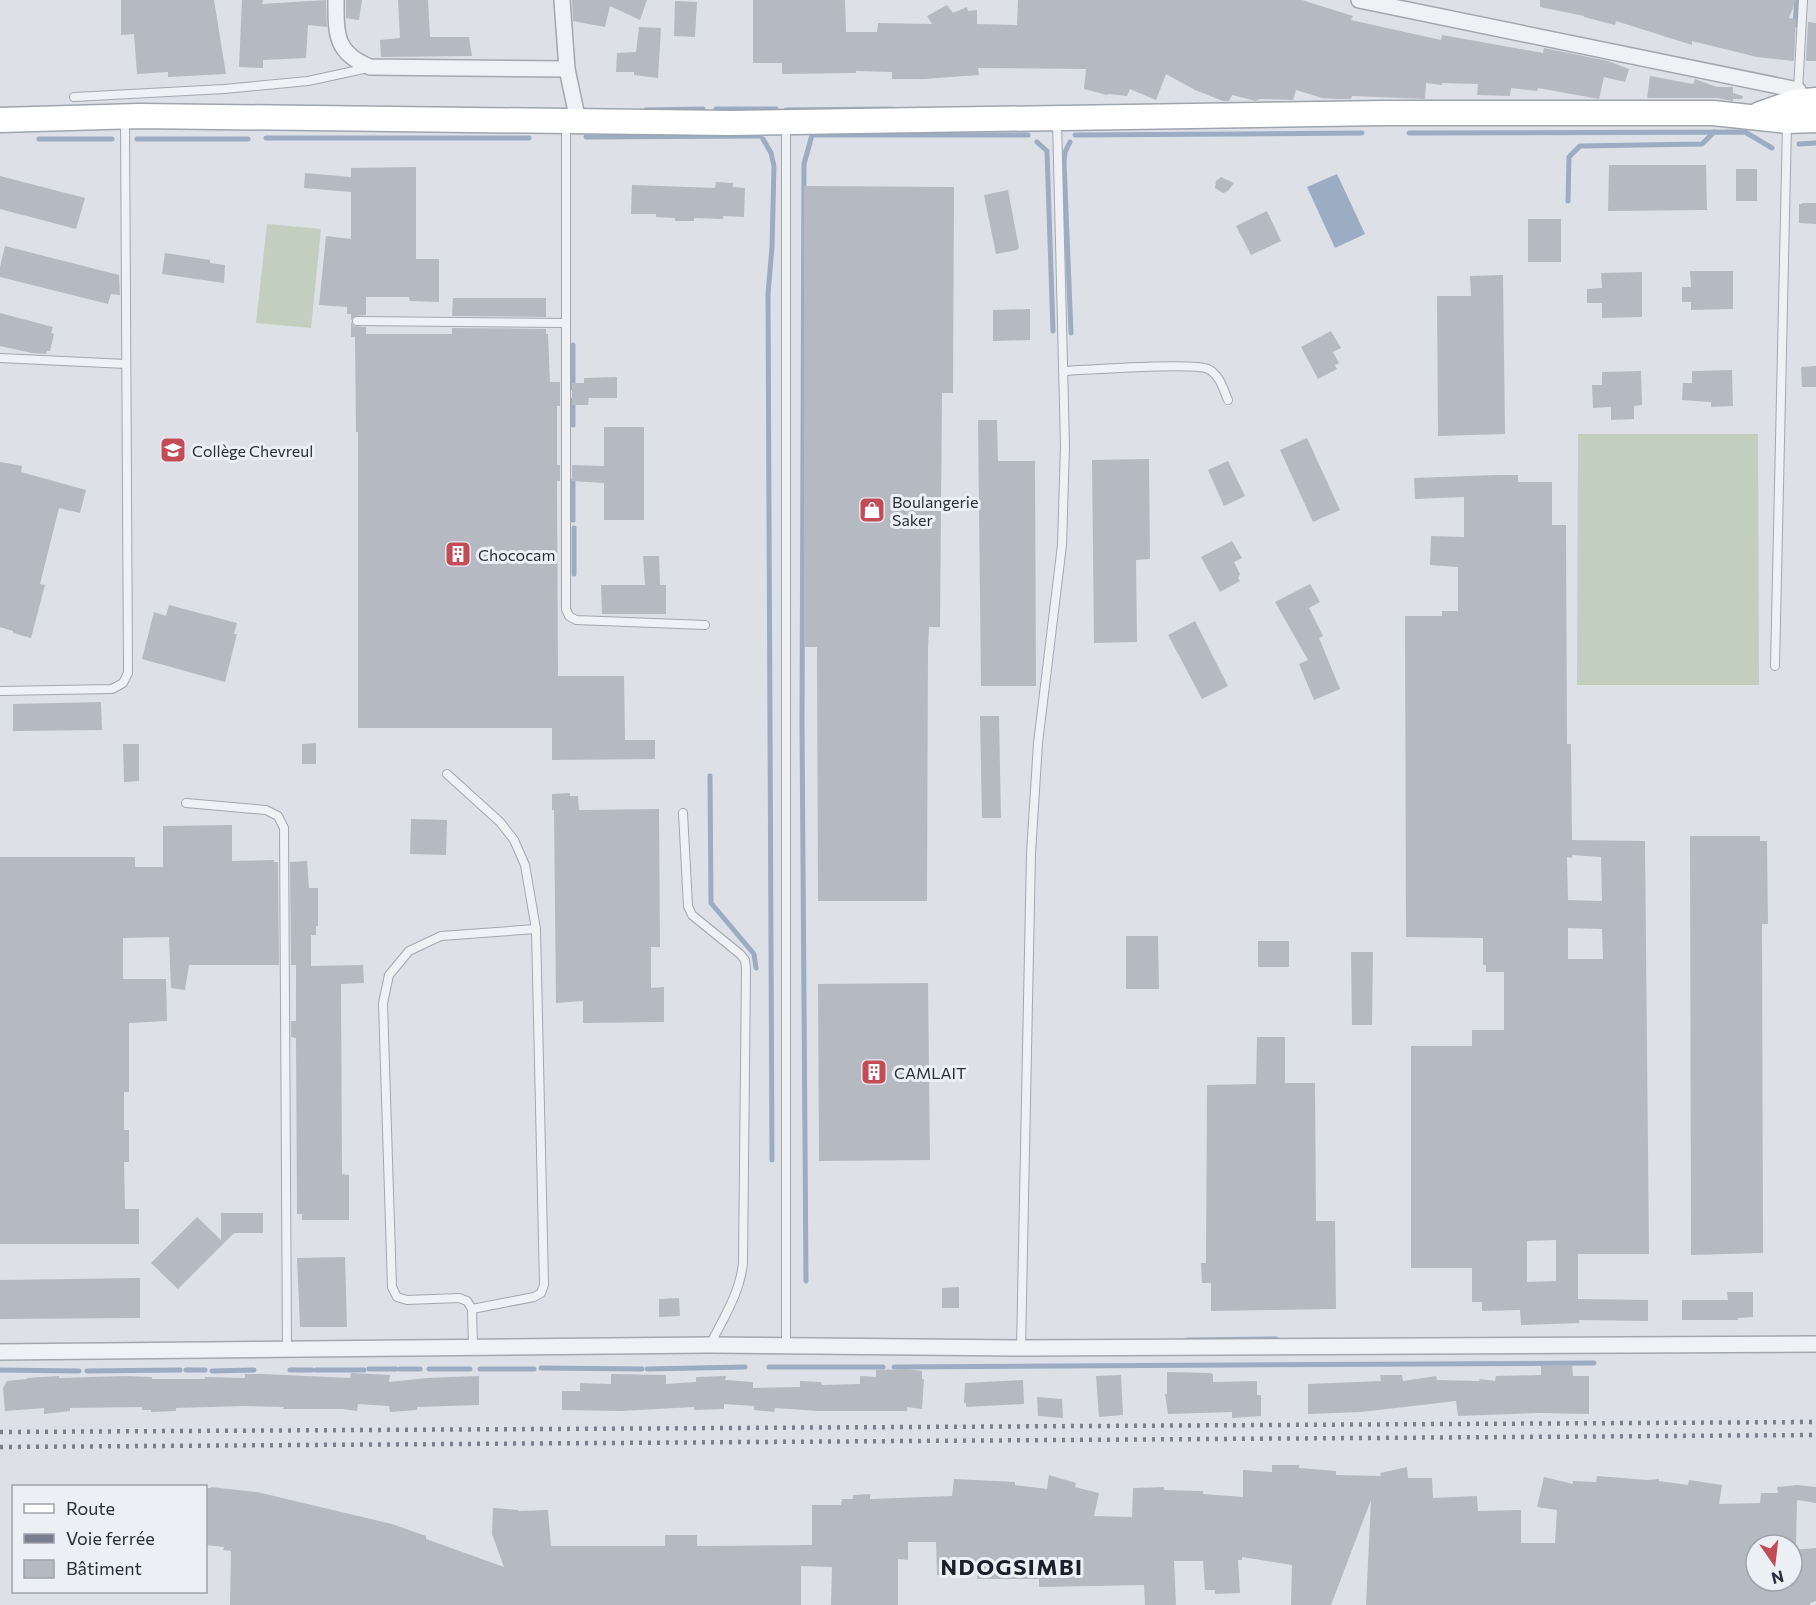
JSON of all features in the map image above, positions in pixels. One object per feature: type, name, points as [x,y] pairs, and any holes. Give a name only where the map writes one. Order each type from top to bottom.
[{"type":"main road","points":[[0,120],[125,117],[573,118],[786,122],[1419,113],[1713,112],[1750,117],[1799,103],[1816,120]]},
{"type":"street","points":[[336,0],[338,35],[343,50],[354,60],[370,67],[567,69]]},
{"type":"street","points":[[562,0],[573,118]]},
{"type":"street","points":[[1359,0],[1799,103]]},
{"type":"street","points":[[0,1352],[710,1346],[1816,1344]]},
{"type":"lane","points":[[1774,666],[1803,0]]},
{"type":"lane","points":[[74,97],[224,89],[297,82],[370,67]]},
{"type":"lane","points":[[0,691],[112,689],[123,683],[128,673],[125,117]]},
{"type":"lane","points":[[573,118],[566,323],[566,609],[569,616],[576,620],[705,626]]},
{"type":"lane","points":[[1021,1347],[1031,853],[1038,743],[1062,545],[1065,446],[1056,118]]},
{"type":"lane","points":[[786,122],[786,1346]]},
{"type":"lane","points":[[357,321],[566,323]]},
{"type":"lane","points":[[0,358],[126,364]]},
{"type":"lane","points":[[1063,371],[1181,366],[1207,368],[1219,378],[1228,400]]},
{"type":"lane","points":[[447,774],[500,822],[514,840],[525,865],[536,928],[544,1285],[541,1293],[534,1296],[472,1309]]},
{"type":"lane","points":[[186,803],[266,810],[278,816],[284,828],[287,1351]]},
{"type":"lane","points":[[683,813],[688,906],[692,915],[740,954],[745,960],[746,969],[742,1276],[710,1346]]},
{"type":"lane","points":[[474,1349],[472,1309],[467,1301],[459,1298],[407,1300],[397,1297],[392,1287],[383,1003],[389,975],[409,951],[441,936],[536,928]]},
{"type":"green space","points":[[267,224],[321,229],[311,328],[256,323]]},
{"type":"green space","points":[[1578,434],[1758,434],[1759,685],[1577,685]]},
{"type":"water","points":[[1337,174],[1365,234],[1335,248],[1307,187]]},
{"type":"building","points":[[121,0],[214,0],[226,74],[168,77],[168,72],[137,74],[134,34],[121,35]]},
{"type":"building","points":[[242,0],[263,0],[262,4],[326,0],[327,27],[308,25],[306,58],[263,60],[263,68],[239,67]]},
{"type":"building","points":[[346,0],[362,0],[359,20],[346,18]]},
{"type":"building","points":[[398,0],[428,0],[430,37],[469,37],[472,56],[381,57],[380,40],[400,38]]},
{"type":"building","points":[[572,0],[647,0],[640,20],[610,6],[605,27],[573,21]]},
{"type":"building","points":[[753,0],[845,0],[846,32],[877,32],[878,23],[932,24],[927,16],[947,5],[953,13],[967,7],[968,11],[977,10],[977,24],[1017,25],[1018,0],[1302,0],[1353,16],[1351,20],[1441,40],[1442,35],[1543,53],[1544,48],[1608,61],[1629,69],[1625,82],[1604,77],[1599,99],[1538,88],[1537,91],[1511,88],[1510,96],[1477,95],[1478,84],[1426,83],[1425,99],[1352,96],[1351,99],[1322,98],[1296,90],[1293,100],[1260,99],[1256,101],[1232,95],[1229,101],[1223,101],[1195,90],[1166,74],[1156,100],[1130,89],[1127,96],[1107,95],[1084,89],[1086,69],[978,68],[979,75],[924,79],[892,79],[892,72],[782,74],[782,63],[753,63]]},
{"type":"building","points":[[1540,0],[1796,0],[1789,18],[1796,19],[1794,61],[1757,57],[1692,41],[1692,45],[1616,21],[1615,25],[1540,7]]},
{"type":"building","points":[[675,1],[697,2],[695,37],[674,36]]},
{"type":"building","points":[[1808,22],[1816,23],[1816,61],[1806,61]]},
{"type":"building","points":[[639,27],[661,28],[658,78],[634,75],[634,72],[616,72],[617,53],[636,52]]},
{"type":"building","points":[[1650,76],[1693,84],[1695,79],[1717,87],[1733,87],[1733,93],[1743,96],[1742,99],[1733,99],[1733,101],[1716,98],[1647,98]]},
{"type":"building","points":[[1609,165],[1706,165],[1707,210],[1608,211]]},
{"type":"building","points":[[416,167],[416,259],[439,259],[439,302],[410,301],[409,297],[366,297],[366,315],[355,316],[351,320],[351,314],[347,314],[347,307],[319,305],[326,236],[351,239],[351,192],[304,188],[305,173],[351,177],[351,168]]},
{"type":"building","points":[[1736,169],[1757,169],[1757,201],[1736,201]]},
{"type":"building","points":[[0,176],[85,198],[76,229],[0,209]]},
{"type":"building","points":[[1221,177],[1234,183],[1228,191],[1223,193],[1215,188],[1216,181]]},
{"type":"building","points":[[716,182],[733,183],[733,187],[745,188],[744,217],[723,216],[723,219],[694,218],[694,221],[675,221],[675,218],[656,217],[656,214],[631,214],[632,185],[715,188]]},
{"type":"building","name":"Boulangerie Saker","points":[[804,186],[954,187],[953,393],[942,393],[940,627],[929,627],[928,649],[927,901],[818,901],[817,647],[804,647]]},
{"type":"building","points":[[1008,190],[1019,248],[996,254],[984,195]]},
{"type":"building","points":[[1816,203],[1816,224],[1799,223],[1799,204]]},
{"type":"building","points":[[1267,211],[1281,241],[1251,255],[1236,226]]},
{"type":"building","points":[[1528,219],[1561,219],[1561,262],[1528,262]]},
{"type":"building","points":[[5,246],[119,275],[120,295],[111,294],[108,304],[0,277]]},
{"type":"building","points":[[165,253],[210,260],[210,263],[225,265],[224,283],[162,274]]},
{"type":"building","points":[[1690,271],[1733,271],[1733,309],[1691,310],[1691,302],[1682,302],[1682,287],[1691,287]]},
{"type":"building","points":[[1642,272],[1642,317],[1602,318],[1602,303],[1587,303],[1587,289],[1602,288],[1601,273]]},
{"type":"building","points":[[1503,275],[1505,434],[1438,436],[1437,296],[1471,296],[1470,276]]},
{"type":"building","points":[[453,298],[546,298],[546,317],[452,316]]},
{"type":"building","points":[[1030,309],[1030,340],[993,341],[993,310]]},
{"type":"building","points":[[0,313],[53,327],[51,333],[54,334],[50,351],[46,354],[32,353],[0,346]]},
{"type":"building","name":"Chococam","points":[[351,322],[354,326],[366,327],[366,334],[452,334],[452,328],[546,329],[550,382],[560,382],[560,406],[557,406],[557,465],[560,465],[560,481],[557,481],[558,676],[624,676],[625,740],[655,740],[655,759],[552,760],[552,728],[358,728],[358,432],[356,432],[355,337],[351,337]]},
{"type":"building","points":[[1331,331],[1341,348],[1333,352],[1339,363],[1335,365],[1337,369],[1318,379],[1301,347]]},
{"type":"building","points":[[1816,366],[1816,387],[1802,387],[1801,367]]},
{"type":"building","points":[[1732,370],[1733,406],[1711,407],[1711,402],[1682,400],[1683,383],[1692,383],[1692,371]]},
{"type":"building","points":[[1641,371],[1642,405],[1634,406],[1634,419],[1611,420],[1611,407],[1593,408],[1592,385],[1602,385],[1602,372]]},
{"type":"building","points":[[617,377],[617,398],[589,398],[588,405],[572,405],[572,383],[584,383],[584,378]]},
{"type":"building","points":[[978,420],[997,420],[998,461],[1035,461],[1036,686],[981,686]]},
{"type":"building","points":[[604,427],[644,427],[644,520],[604,520],[604,483],[572,481],[572,465],[604,466]]},
{"type":"building","points":[[1307,438],[1340,510],[1313,522],[1280,450]]},
{"type":"building","points":[[1149,459],[1150,559],[1136,560],[1137,642],[1094,643],[1092,460]]},
{"type":"building","points":[[1228,461],[1245,496],[1224,506],[1208,470]]},
{"type":"building","points":[[0,462],[22,466],[21,472],[86,490],[80,513],[59,508],[40,584],[45,585],[31,638],[0,627]]},
{"type":"building","points":[[1518,475],[1518,482],[1552,482],[1552,525],[1566,525],[1567,744],[1571,744],[1572,840],[1645,841],[1649,1254],[1578,1254],[1578,1299],[1648,1300],[1648,1321],[1579,1320],[1579,1323],[1521,1325],[1520,1310],[1482,1311],[1482,1302],[1472,1302],[1472,1268],[1411,1268],[1411,1046],[1472,1046],[1472,1030],[1504,1030],[1504,972],[1486,972],[1486,965],[1483,965],[1483,938],[1406,937],[1405,616],[1442,616],[1442,611],[1458,611],[1458,567],[1430,565],[1431,536],[1464,537],[1464,497],[1415,499],[1414,478]],"holes":[[[1572,855],[1601,857],[1602,901],[1568,900],[1567,857],[1572,858]],[[1568,928],[1602,929],[1603,959],[1568,959]],[[1556,1240],[1556,1281],[1527,1282],[1527,1241]]]},
{"type":"building","points":[[1232,541],[1242,558],[1234,562],[1240,574],[1238,578],[1240,581],[1220,592],[1201,557]]},
{"type":"building","points":[[643,556],[659,556],[660,585],[666,585],[666,614],[602,614],[601,585],[645,585]]},
{"type":"building","points":[[1310,584],[1320,602],[1309,608],[1323,636],[1319,638],[1340,689],[1314,700],[1299,664],[1308,660],[1275,602]]},
{"type":"building","points":[[169,605],[237,623],[234,634],[237,634],[225,682],[142,659],[154,612],[166,616]]},
{"type":"building","points":[[1195,621],[1228,686],[1202,699],[1168,635]]},
{"type":"building","points":[[101,702],[102,730],[13,731],[13,704]]},
{"type":"building","points":[[980,716],[999,716],[1001,818],[982,818]]},
{"type":"building","points":[[316,743],[316,764],[302,764],[302,744]]},
{"type":"building","points":[[123,744],[139,744],[139,781],[124,782]]},
{"type":"building","points":[[570,793],[570,796],[578,796],[579,810],[659,809],[660,947],[651,947],[651,988],[664,987],[664,1022],[583,1023],[583,1001],[556,1003],[552,794]]},
{"type":"building","points":[[411,819],[447,820],[446,855],[410,854]]},
{"type":"building","points":[[232,825],[232,861],[274,860],[278,862],[279,965],[189,965],[185,990],[171,988],[169,937],[123,938],[123,979],[166,979],[167,1021],[129,1023],[129,1092],[124,1092],[124,1130],[129,1130],[129,1162],[124,1162],[125,1209],[139,1209],[139,1244],[0,1244],[0,857],[135,857],[135,867],[163,867],[163,826]]},
{"type":"building","points":[[1690,836],[1760,836],[1760,841],[1767,841],[1768,924],[1762,924],[1763,1253],[1691,1255]]},
{"type":"building","points":[[307,861],[309,888],[318,888],[318,926],[316,926],[316,935],[311,935],[311,966],[363,965],[364,983],[341,984],[342,1174],[349,1175],[349,1220],[302,1220],[302,1214],[297,1214],[296,1038],[291,1037],[291,1021],[296,1021],[296,965],[291,965],[290,862]]},
{"type":"building","points":[[1126,936],[1158,936],[1159,989],[1126,989]]},
{"type":"building","points":[[1258,941],[1289,941],[1289,967],[1258,967]]},
{"type":"building","points":[[1351,952],[1373,952],[1372,1025],[1352,1025]]},
{"type":"building","name":"CAMLAIT","points":[[928,983],[930,1160],[819,1161],[818,984]]},
{"type":"building","points":[[1257,1037],[1285,1037],[1285,1083],[1315,1083],[1316,1221],[1335,1221],[1336,1309],[1211,1311],[1211,1283],[1202,1283],[1201,1263],[1206,1263],[1207,1085],[1256,1084]]},
{"type":"building","points":[[221,1213],[263,1213],[263,1233],[234,1233],[178,1289],[151,1263],[197,1217],[221,1240]]},
{"type":"building","points":[[345,1257],[347,1327],[300,1327],[297,1258]]},
{"type":"building","points":[[140,1278],[140,1318],[0,1319],[0,1280]]},
{"type":"building","points":[[959,1287],[959,1308],[942,1308],[942,1288]]},
{"type":"building","points":[[1727,1292],[1753,1292],[1753,1317],[1738,1318],[1738,1320],[1682,1320],[1682,1300],[1728,1300]]},
{"type":"building","points":[[679,1298],[680,1316],[659,1317],[659,1299]]},
{"type":"building","points":[[1572,1365],[1573,1376],[1589,1376],[1589,1414],[1458,1416],[1456,1401],[1361,1412],[1308,1414],[1308,1384],[1381,1381],[1380,1375],[1402,1375],[1403,1381],[1436,1376],[1437,1380],[1495,1381],[1496,1376],[1541,1375],[1541,1366]]},
{"type":"building","points":[[876,1370],[922,1371],[922,1379],[924,1379],[922,1409],[907,1407],[907,1411],[818,1411],[775,1408],[774,1412],[754,1410],[754,1406],[724,1404],[724,1409],[694,1410],[694,1407],[620,1411],[562,1410],[562,1391],[580,1391],[580,1383],[611,1384],[611,1374],[666,1375],[666,1384],[696,1382],[696,1377],[726,1376],[725,1380],[753,1382],[753,1388],[800,1387],[800,1381],[821,1382],[822,1385],[860,1384],[860,1376],[876,1377]]},
{"type":"building","points":[[1167,1372],[1211,1373],[1213,1382],[1257,1381],[1257,1395],[1261,1395],[1261,1416],[1232,1418],[1232,1412],[1168,1414],[1165,1394],[1167,1394]]},
{"type":"building","points":[[351,1373],[390,1375],[389,1382],[479,1376],[479,1405],[417,1407],[417,1410],[390,1412],[389,1406],[358,1404],[357,1411],[245,1406],[176,1408],[176,1411],[151,1412],[151,1410],[142,1410],[142,1407],[70,1408],[70,1411],[44,1414],[44,1408],[5,1411],[3,1388],[7,1381],[59,1376],[59,1378],[125,1376],[152,1377],[152,1379],[205,1379],[205,1377],[245,1378],[245,1374],[264,1374],[350,1378]]},
{"type":"building","points":[[1121,1375],[1123,1415],[1099,1417],[1096,1376]]},
{"type":"building","points":[[1023,1380],[1024,1404],[966,1407],[964,1403],[965,1383]]},
{"type":"building","points":[[1037,1397],[1062,1399],[1063,1418],[1038,1416]]},
{"type":"building","points":[[1272,1465],[1299,1465],[1299,1468],[1336,1471],[1336,1475],[1381,1476],[1380,1473],[1407,1467],[1408,1478],[1432,1478],[1433,1498],[1477,1496],[1478,1511],[1521,1510],[1521,1543],[1555,1543],[1557,1510],[1537,1507],[1544,1477],[1573,1484],[1573,1481],[1596,1482],[1597,1476],[1659,1479],[1659,1481],[1688,1485],[1689,1480],[1722,1485],[1719,1504],[1760,1503],[1761,1493],[1778,1493],[1777,1487],[1797,1485],[1816,1487],[1816,1503],[1797,1500],[1796,1533],[1744,1533],[1744,1593],[1804,1593],[1804,1549],[1816,1548],[1816,1601],[1810,1605],[1366,1605],[1371,1500],[1331,1605],[1291,1605],[1292,1565],[1242,1557],[1242,1560],[1238,1560],[1240,1593],[1215,1594],[1215,1590],[1205,1590],[1203,1561],[1174,1561],[1176,1605],[1145,1605],[1144,1585],[1039,1587],[1039,1579],[977,1579],[977,1574],[937,1575],[936,1542],[908,1542],[908,1560],[898,1559],[898,1605],[831,1605],[832,1567],[801,1566],[801,1605],[230,1605],[231,1551],[223,1550],[224,1547],[207,1545],[207,1488],[211,1487],[257,1492],[392,1524],[426,1536],[426,1539],[504,1567],[492,1534],[493,1508],[518,1511],[548,1510],[551,1546],[665,1546],[665,1535],[697,1535],[697,1546],[812,1545],[812,1505],[841,1505],[842,1499],[853,1499],[853,1495],[870,1494],[870,1499],[952,1496],[954,1479],[1015,1482],[1015,1485],[1047,1489],[1049,1475],[1076,1483],[1075,1487],[1099,1493],[1094,1516],[1132,1517],[1133,1488],[1164,1487],[1164,1490],[1203,1491],[1203,1494],[1243,1497],[1243,1470],[1272,1472]]},
{"type":"waterway","points":[[1795,25],[1797,0]]},
{"type":"waterway","points":[[646,110],[703,109]]},
{"type":"waterway","points":[[716,109],[776,109]]},
{"type":"waterway","points":[[786,110],[892,109]]},
{"type":"waterway","points":[[1568,201],[1569,157],[1580,146],[1702,144],[1714,132]]},
{"type":"waterway","points":[[1409,133],[1745,132],[1772,148]]},
{"type":"waterway","points":[[1075,135],[1362,133]]},
{"type":"waterway","points":[[806,1281],[802,723],[804,164],[812,135],[1028,135]]},
{"type":"waterway","points":[[586,137],[760,136]]},
{"type":"waterway","points":[[266,138],[529,138]]},
{"type":"waterway","points":[[39,139],[112,139]]},
{"type":"waterway","points":[[137,139],[248,139]]},
{"type":"waterway","points":[[763,139],[771,153],[774,166],[768,294],[772,1160]]},
{"type":"waterway","points":[[1037,142],[1047,151],[1053,331]]},
{"type":"waterway","points":[[1070,142],[1065,152],[1064,162],[1071,333]]},
{"type":"waterway","points":[[1799,144],[1816,143]]},
{"type":"waterway","points":[[573,345],[573,388]]},
{"type":"waterway","points":[[573,400],[573,425]]},
{"type":"waterway","points":[[573,481],[573,520]]},
{"type":"waterway","points":[[574,528],[574,574]]},
{"type":"waterway","points":[[710,776],[711,903],[754,954],[756,968]]},
{"type":"waterway","points":[[1187,1340],[1276,1339]]},
{"type":"waterway","points":[[894,1367],[1594,1363]]},
{"type":"waterway","points":[[647,1369],[745,1367]]},
{"type":"waterway","points":[[769,1367],[883,1367]]},
{"type":"waterway","points":[[541,1368],[642,1369]]},
{"type":"waterway","points":[[369,1369],[396,1369]]},
{"type":"waterway","points":[[400,1369],[420,1369]]},
{"type":"waterway","points":[[429,1369],[470,1369]]},
{"type":"waterway","points":[[480,1369],[534,1369]]},
{"type":"waterway","points":[[0,1370],[79,1371]]},
{"type":"waterway","points":[[87,1371],[180,1370]]},
{"type":"waterway","points":[[186,1370],[205,1370]]},
{"type":"waterway","points":[[212,1371],[254,1370]]},
{"type":"waterway","points":[[290,1370],[312,1370]]},
{"type":"waterway","points":[[316,1370],[364,1370]]},
{"type":"railway","points":[[0,1432],[1816,1422]]},
{"type":"railway","points":[[0,1447],[1816,1435]]},
{"type":"place","name":"Collège Chevreul","points":[[173,450]]},
{"type":"place","name":"Boulangerie Saker","points":[[872,510]]},
{"type":"place","name":"Chococam","points":[[458,554]]},
{"type":"place","name":"CAMLAIT","points":[[874,1072]]},
{"type":"district","name":"NDOGSIMBI","points":[[1012,1566]]}]
